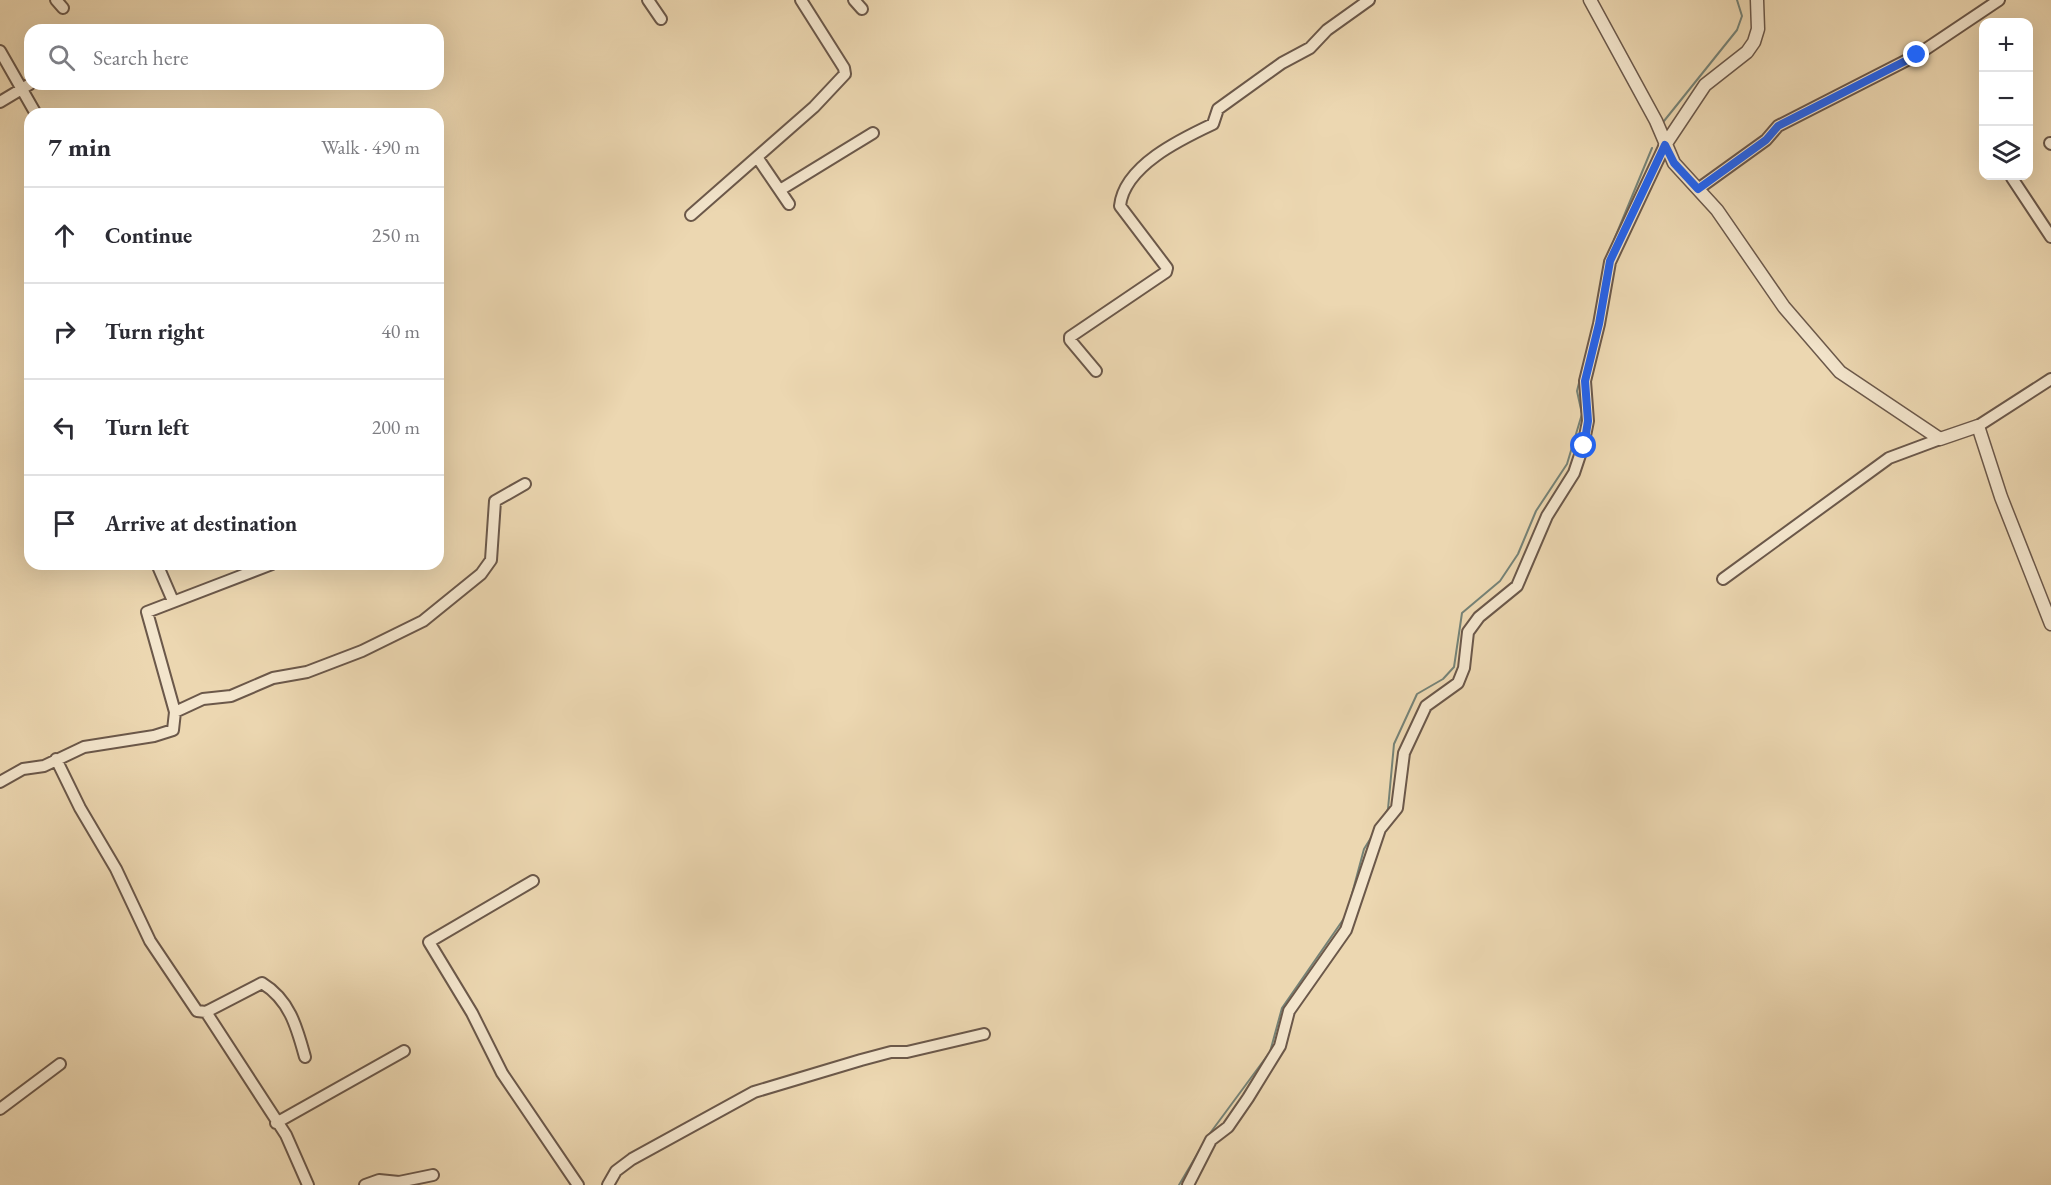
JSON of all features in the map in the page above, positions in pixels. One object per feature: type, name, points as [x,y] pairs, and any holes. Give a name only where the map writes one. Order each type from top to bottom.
[{"type":"street","points":[[648,0],[661,19]]},
{"type":"street","points":[[691,215],[814,107],[845,74],[844,68],[801,0]]},
{"type":"street","points":[[854,0],[862,9]]},
{"type":"street","points":[[1096,371],[1070,340],[1070,337],[1166,272],[1167,268],[1120,206],[1128,183],[1143,165],[1213,123],[1218,109],[1282,63],[1310,48],[1327,30],[1369,0]]},
{"type":"street","points":[[1590,0],[1656,121],[1674,163],[1718,210],[1784,307],[1840,372],[1940,439]]},
{"type":"street","points":[[1188,1185],[1211,1140],[1228,1127],[1280,1046],[1289,1011],[1346,930],[1380,830],[1397,808],[1404,753],[1426,706],[1458,683],[1464,668],[1468,633],[1479,616],[1517,586],[1547,516],[1574,472],[1584,446],[1588,421],[1585,381],[1599,324],[1610,261],[1665,145],[1705,85],[1747,52],[1754,42],[1758,29],[1757,0]]},
{"type":"street","points":[[1698,189],[1766,140],[1778,126],[1917,55],[1999,0]]},
{"type":"street","points":[[0,51],[24,83]]},
{"type":"street","points":[[0,102],[24,87]]},
{"type":"street","points":[[27,90],[34,108]]},
{"type":"street","points":[[780,190],[873,133]]},
{"type":"street","points":[[757,157],[789,204]]},
{"type":"street","points":[[2013,180],[2051,237]]},
{"type":"street","points":[[1723,579],[1889,458],[1978,426],[2051,379]]},
{"type":"street","points":[[1978,426],[2001,497],[2051,624]]},
{"type":"street","points":[[175,712],[203,699],[231,696],[273,678],[307,672],[363,651],[423,621],[481,574],[490,560],[495,501],[525,484]]},
{"type":"street","points":[[160,570],[173,601]]},
{"type":"street","points":[[0,782],[23,769],[44,766],[56,759],[104,742],[154,736],[173,730],[176,723],[175,712],[147,612],[256,570]]},
{"type":"street","points":[[56,759],[80,808],[116,869],[150,941],[197,1011],[206,1012],[262,983],[273,989],[296,1020],[305,1058]]},
{"type":"street","points":[[533,881],[429,942],[472,1013],[502,1073],[578,1185]]},
{"type":"street","points":[[206,1012],[276,1123],[286,1135],[308,1185]]},
{"type":"street","points":[[611,1184],[616,1171],[632,1159],[754,1092],[861,1060],[984,1034]]},
{"type":"street","points":[[276,1123],[378,1068],[404,1051]]},
{"type":"street","points":[[0,1109],[60,1064]]},
{"type":"street","points":[[365,1185],[379,1179],[399,1182],[433,1175]]},
{"type":"waterway","points":[[1664,121],[1737,30],[1742,16],[1737,0]]},
{"type":"waterway","points":[[1614,240],[1652,148]]},
{"type":"waterway","points":[[1385,815],[1388,809],[1394,744],[1417,694],[1443,679],[1454,667],[1462,613],[1500,581],[1518,554],[1536,511],[1567,464],[1582,414],[1577,391],[1588,347]]},
{"type":"waterway","points":[[1348,909],[1364,849],[1374,833]]},
{"type":"waterway","points":[[1208,1136],[1270,1052],[1282,1008],[1345,917]]},
{"type":"waterway","points":[[1179,1185],[1205,1141]]},
{"type":"route","points":[[1584,446],[1588,421],[1585,381],[1599,324],[1610,261],[1665,145],[1674,163],[1698,189],[1766,140],[1778,126],[1917,55]]}]
